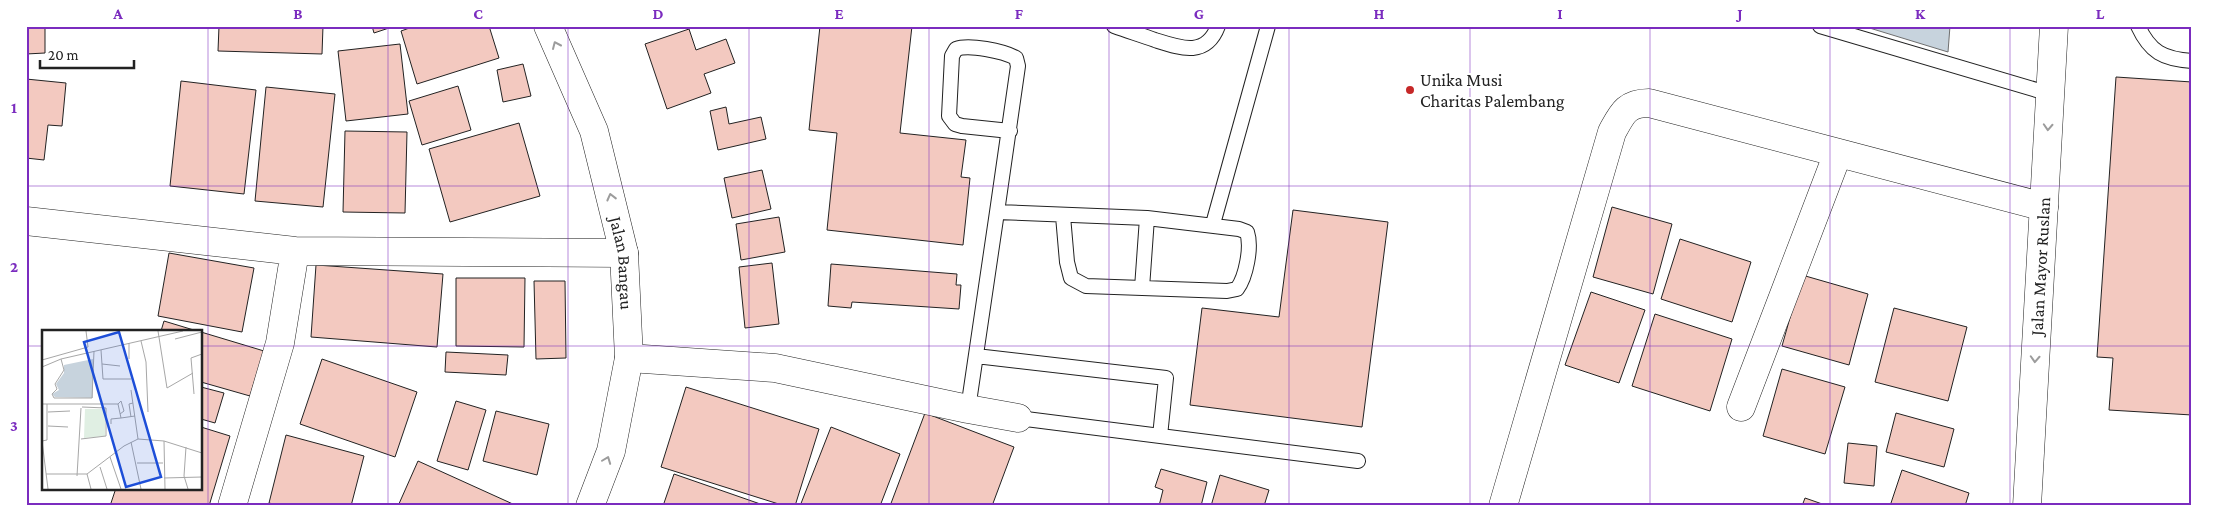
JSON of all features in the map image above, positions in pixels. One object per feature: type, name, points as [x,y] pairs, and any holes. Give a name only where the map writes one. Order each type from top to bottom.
[{"type":"street","name":"Jalan Bangau","points":[[548,26],[594,131],[624,253],[629,358],[611,451],[590,506]]},
{"type":"street","name":"Jalan Mayor Ruslan","points":[[2027,506],[2054,26]]},
{"type":"street","points":[[1504,506],[1612,132],[1628,108],[1637,103],[1649,103],[2044,207]]},
{"type":"street","points":[[1741,407],[1838,153]]},
{"type":"street","points":[[26,221],[295,251],[624,253]]},
{"type":"street","points":[[232,506],[280,343],[295,251]]},
{"type":"street","points":[[629,358],[775,368],[1018,418]]},
{"type":"lane","points":[[1114,26],[1182,49],[1205,45],[1218,26]]},
{"type":"lane","points":[[1213,224],[1268,26]]},
{"type":"lane","points":[[1820,26],[2050,94]]},
{"type":"lane","points":[[2138,26],[2148,46],[2168,56],[2192,61]]},
{"type":"lane","points":[[968,409],[1010,131],[1018,66],[1016,58],[1008,54],[963,46],[956,49],[952,56],[949,116],[954,124],[1010,131]]},
{"type":"lane","points":[[998,212],[1147,218],[1239,228],[1247,232],[1249,240],[1243,282],[1237,290],[1227,291],[1086,286],[1071,278],[1067,262],[1063,216]]},
{"type":"lane","points":[[1142,288],[1147,218]]},
{"type":"lane","points":[[976,356],[1166,378],[1160,436]]},
{"type":"lane","points":[[1018,418],[1358,461]]},
{"type":"shaded area","points":[[1863,26],[1950,26],[1948,52]]},
{"type":"building","points":[[26,26],[45,26],[45,53],[26,54]]},
{"type":"building","points":[[219,26],[323,26],[322,54],[218,51]]},
{"type":"building","points":[[372,26],[395,26],[374,33]]},
{"type":"building","points":[[415,26],[489,26],[499,58],[417,84],[401,31]]},
{"type":"building","points":[[820,26],[912,26],[900,133],[966,140],[961,177],[970,178],[963,245],[827,230],[837,133],[809,130]]},
{"type":"building","points":[[689,29],[696,50],[726,39],[735,63],[704,74],[711,93],[667,109],[645,44]]},
{"type":"building","points":[[400,44],[408,114],[346,121],[338,51]]},
{"type":"building","points":[[523,64],[531,96],[503,102],[497,70]]},
{"type":"building","points":[[2116,77],[2192,82],[2192,415],[2109,410],[2113,358],[2097,357]]},
{"type":"building","points":[[26,79],[66,83],[62,126],[48,125],[44,160],[26,158]]},
{"type":"building","points":[[181,81],[256,90],[244,194],[170,186]]},
{"type":"building","points":[[458,86],[471,130],[422,145],[409,101]]},
{"type":"building","points":[[266,87],[335,94],[323,207],[255,201]]},
{"type":"building","points":[[726,107],[729,124],[761,117],[766,139],[718,150],[710,111]]},
{"type":"building","points":[[519,123],[540,196],[450,222],[429,149]]},
{"type":"building","points":[[345,131],[407,132],[405,213],[343,212]]},
{"type":"building","points":[[762,170],[771,209],[732,218],[724,178]]},
{"type":"building","points":[[1612,207],[1672,224],[1653,294],[1593,277]]},
{"type":"building","points":[[1293,210],[1388,222],[1362,427],[1190,405],[1202,308],[1279,317]]},
{"type":"building","points":[[779,217],[785,252],[741,260],[736,224]]},
{"type":"building","points":[[1680,239],[1751,262],[1732,322],[1661,299]]},
{"type":"building","points":[[169,253],[254,268],[242,332],[158,316]]},
{"type":"building","points":[[772,263],[779,324],[745,328],[739,267]]},
{"type":"building","points":[[831,264],[957,274],[956,285],[961,285],[959,309],[852,302],[851,308],[828,306]]},
{"type":"building","points":[[316,265],[443,274],[437,347],[311,337]]},
{"type":"building","points":[[1802,275],[1868,294],[1849,365],[1782,346]]},
{"type":"building","points":[[456,278],[525,278],[524,347],[456,346]]},
{"type":"building","points":[[534,281],[565,281],[566,358],[536,359]]},
{"type":"building","points":[[1591,292],[1645,310],[1619,383],[1565,365]]},
{"type":"building","points":[[1894,308],[1967,327],[1948,401],[1875,382]]},
{"type":"building","points":[[1655,314],[1732,339],[1710,411],[1632,386]]},
{"type":"building","points":[[164,321],[194,330],[161,330]]},
{"type":"building","points":[[202,332],[264,351],[250,396],[202,382]]},
{"type":"building","points":[[446,352],[508,355],[506,375],[445,372]]},
{"type":"building","points":[[322,359],[417,392],[395,457],[300,424]]},
{"type":"building","points":[[1782,369],[1845,387],[1825,454],[1763,436]]},
{"type":"building","points":[[202,387],[224,393],[215,423],[202,419]]},
{"type":"building","points":[[686,387],[819,429],[795,506],[785,506],[661,467]]},
{"type":"building","points":[[456,401],[486,410],[468,470],[437,461]]},
{"type":"building","points":[[496,411],[549,424],[537,475],[483,461]]},
{"type":"building","points":[[925,413],[1014,447],[992,506],[890,506]]},
{"type":"building","points":[[1896,413],[1954,429],[1944,467],[1886,452]]},
{"type":"building","points":[[202,427],[230,436],[209,506],[110,506],[115,490],[202,490]]},
{"type":"building","points":[[831,427],[900,454],[880,506],[800,506]]},
{"type":"building","points":[[286,435],[364,456],[351,506],[281,506],[269,503]]},
{"type":"building","points":[[1848,443],[1877,446],[1874,486],[1844,483]]},
{"type":"building","points":[[418,461],[515,505],[515,506],[398,506]]},
{"type":"building","points":[[1161,469],[1207,482],[1201,506],[1159,506],[1163,490],[1155,487]]},
{"type":"building","points":[[1902,470],[1969,493],[1965,506],[1890,506]]},
{"type":"building","points":[[674,474],[766,506],[663,506]]},
{"type":"building","points":[[1220,475],[1269,490],[1264,506],[1211,506]]},
{"type":"building","points":[[1805,498],[1828,506],[1802,506]]},
{"type":"place","name":"Unika Musi Charitas Palembang","points":[[1410,90]]}]
